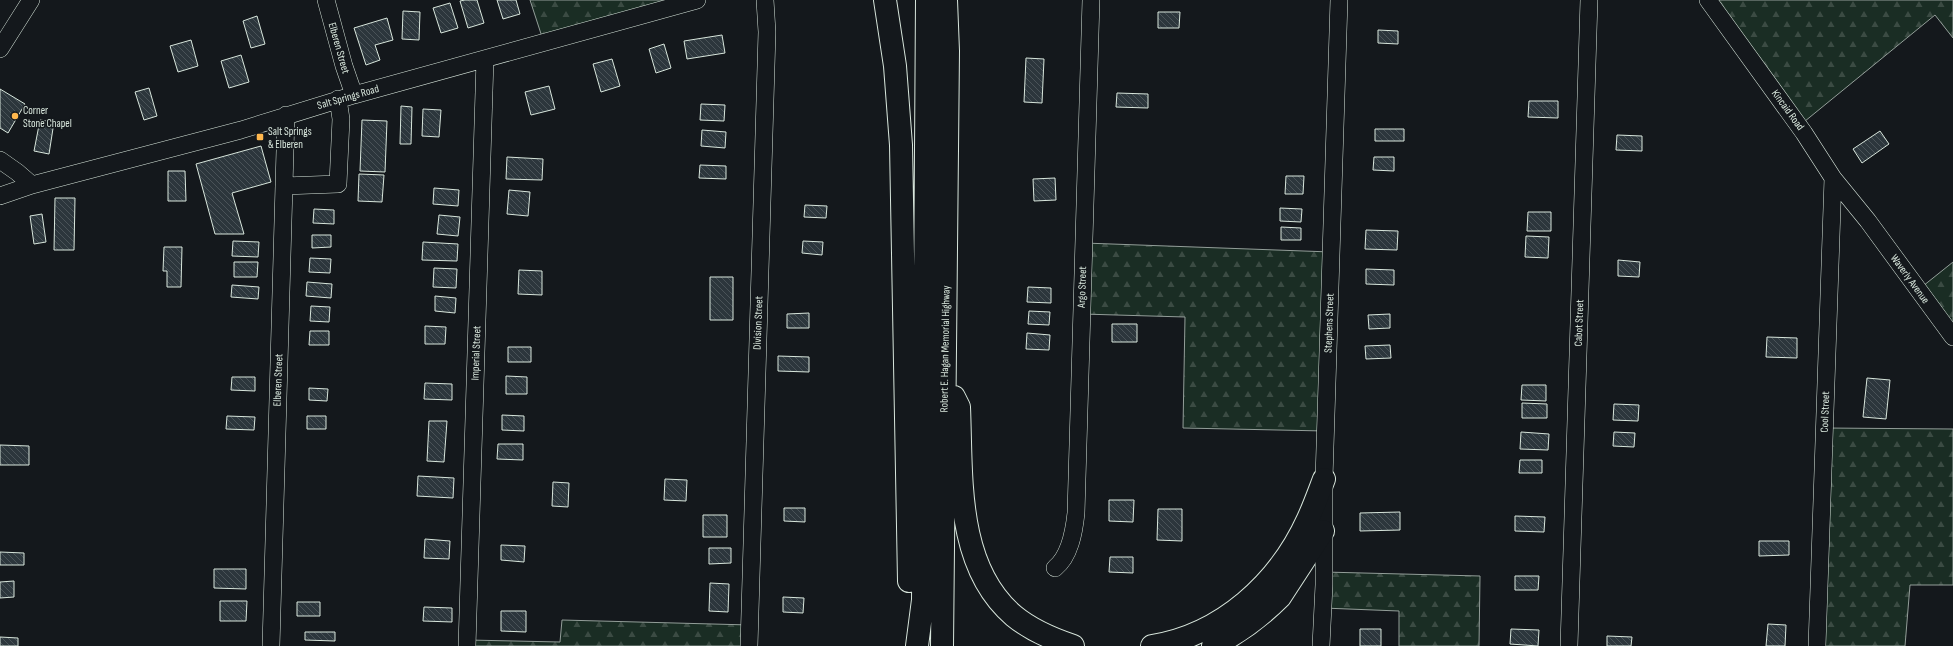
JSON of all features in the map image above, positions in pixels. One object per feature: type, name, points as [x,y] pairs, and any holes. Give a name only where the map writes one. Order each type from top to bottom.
[{"type":"highway","points":[[886,3],[895,66],[901,145],[909,602],[917,643]]},
{"type":"highway","points":[[917,643],[923,600],[943,6]]},
{"type":"highway","name":"Robert E. Hagan Memorial Highway","points":[[942,646],[948,52],[943,6]]},
{"type":"highway","points":[[945,377],[959,407],[962,484],[966,523],[976,561],[997,599],[1014,616],[1048,637],[1073,646]]},
{"type":"highway","points":[[1152,646],[1181,639],[1209,627],[1250,599],[1271,577],[1291,550],[1308,519],[1324,479]]},
{"type":"highway","points":[[1213,646],[1244,628],[1280,597],[1323,531]]},
{"type":"street","points":[[0,49],[31,0]]},
{"type":"street","name":"Elberen Street","points":[[284,186],[338,184],[341,119],[346,97],[344,66],[326,0]]},
{"type":"street","name":"Salt Springs Road","points":[[0,196],[32,185],[241,130],[346,97],[697,0]]},
{"type":"street","name":"Division Street","points":[[749,646],[767,32],[765,0]]},
{"type":"street","name":"Argo Street","points":[[1055,568],[1063,562],[1071,540],[1076,513],[1091,0]]},
{"type":"street","name":"Stephens Street","points":[[1321,646],[1324,585],[1324,479],[1340,0]]},
{"type":"street","name":"Cabot Street","points":[[1569,646],[1588,0]]},
{"type":"street","name":"Kincaid Road","points":[[1708,0],[1804,133],[1833,178],[1868,221]]},
{"type":"street","name":"Imperial Street","points":[[467,646],[485,59]]},
{"type":"street","name":"Elberen Street","points":[[271,646],[286,115]]},
{"type":"street","points":[[0,160],[32,185]]},
{"type":"street","name":"Cool Street","points":[[1817,646],[1833,178]]},
{"type":"street","name":"Waverly Avenue","points":[[1868,221],[1953,337]]},
{"type":"green space","points":[[530,0],[697,0],[544,43]]},
{"type":"green space","points":[[1708,0],[1953,0],[1953,38],[1935,15],[1799,126]]},
{"type":"green space","points":[[1084,243],[1331,252],[1325,431],[1183,428],[1185,317],[1082,314]]},
{"type":"green space","points":[[1953,262],[1953,337],[1918,290]]},
{"type":"green space","points":[[1825,428],[1953,429],[1953,585],[1910,585],[1905,646],[1817,646]]},
{"type":"green space","points":[[1324,572],[1480,576],[1479,646],[1399,646],[1399,611],[1323,608]]},
{"type":"green space","points":[[562,620],[750,625],[749,646],[467,646],[468,640],[560,642]]},
{"type":"building","points":[[477,0],[484,23],[468,28],[460,1]]},
{"type":"building","points":[[497,0],[516,0],[520,14],[503,19]]},
{"type":"building","points":[[450,3],[458,28],[441,33],[433,8]]},
{"type":"building","points":[[403,11],[420,12],[419,40],[402,39]]},
{"type":"building","points":[[1158,12],[1180,12],[1179,28],[1158,28]]},
{"type":"building","points":[[257,16],[265,44],[251,48],[243,21]]},
{"type":"building","points":[[387,18],[393,40],[375,45],[380,60],[366,65],[354,28]]},
{"type":"building","points":[[1378,30],[1398,31],[1398,44],[1378,43]]},
{"type":"building","points":[[722,35],[725,53],[687,59],[684,41]]},
{"type":"building","points":[[191,40],[198,66],[178,72],[170,46]]},
{"type":"building","points":[[664,44],[671,68],[656,73],[649,49]]},
{"type":"building","points":[[241,55],[249,82],[229,88],[221,61]]},
{"type":"building","points":[[1026,58],[1044,59],[1042,103],[1024,102]]},
{"type":"building","points":[[612,59],[620,86],[601,92],[593,64]]},
{"type":"building","points":[[549,86],[555,109],[531,115],[525,92]]},
{"type":"building","points":[[149,88],[157,116],[144,120],[135,92]]},
{"type":"building","points":[[0,89],[25,104],[8,133],[0,128]]},
{"type":"building","points":[[1117,93],[1148,94],[1148,108],[1116,107]]},
{"type":"building","points":[[1529,101],[1558,101],[1558,118],[1528,117]]},
{"type":"building","points":[[701,104],[725,105],[724,121],[700,120]]},
{"type":"building","points":[[401,106],[412,107],[411,144],[400,144]]},
{"type":"building","points":[[423,109],[441,110],[439,137],[422,136]]},
{"type":"building","points":[[40,120],[54,122],[49,154],[34,151]]},
{"type":"building","points":[[362,120],[387,121],[385,172],[360,171]]},
{"type":"building","points":[[1375,129],[1404,129],[1404,141],[1375,141]]},
{"type":"building","points":[[702,130],[726,132],[725,148],[701,146]]},
{"type":"building","points":[[1880,131],[1889,144],[1862,163],[1853,149]]},
{"type":"building","points":[[1617,135],[1642,136],[1642,151],[1616,150]]},
{"type":"building","points":[[261,146],[271,182],[232,193],[244,234],[215,234],[196,164]]},
{"type":"building","points":[[507,157],[543,159],[542,180],[506,179]]},
{"type":"building","points":[[1374,157],[1394,157],[1394,171],[1373,170]]},
{"type":"building","points":[[700,165],[726,166],[726,179],[699,178]]},
{"type":"building","points":[[168,171],[185,171],[186,201],[168,201]]},
{"type":"building","points":[[359,174],[384,175],[382,202],[358,201]]},
{"type":"building","points":[[1286,176],[1304,176],[1303,194],[1285,194]]},
{"type":"building","points":[[1055,178],[1056,200],[1034,201],[1033,179]]},
{"type":"building","points":[[434,188],[459,190],[458,206],[433,204]]},
{"type":"building","points":[[509,190],[530,192],[528,216],[507,214]]},
{"type":"building","points":[[55,198],[75,198],[74,250],[54,250]]},
{"type":"building","points":[[805,205],[827,206],[826,218],[804,217]]},
{"type":"building","points":[[1280,208],[1302,209],[1301,222],[1280,221]]},
{"type":"building","points":[[314,209],[334,210],[334,224],[313,223]]},
{"type":"building","points":[[1528,212],[1551,212],[1551,231],[1527,231]]},
{"type":"building","points":[[42,214],[46,242],[34,244],[30,216]]},
{"type":"building","points":[[439,215],[460,217],[458,236],[437,234]]},
{"type":"building","points":[[1281,227],[1301,228],[1301,240],[1281,240]]},
{"type":"building","points":[[1366,230],[1398,231],[1397,250],[1365,249]]},
{"type":"building","points":[[312,235],[331,235],[331,247],[312,248]]},
{"type":"building","points":[[1526,236],[1549,237],[1548,258],[1525,257]]},
{"type":"building","points":[[233,241],[259,242],[258,257],[232,256]]},
{"type":"building","points":[[803,241],[823,242],[822,255],[802,253]]},
{"type":"building","points":[[423,242],[458,244],[457,261],[422,260]]},
{"type":"building","points":[[164,247],[182,247],[181,287],[167,287],[167,271],[163,271]]},
{"type":"building","points":[[310,258],[331,259],[330,273],[309,272]]},
{"type":"building","points":[[1618,260],[1640,262],[1639,277],[1618,276]]},
{"type":"building","points":[[234,262],[258,262],[257,277],[234,277]]},
{"type":"building","points":[[434,268],[457,269],[456,288],[433,287]]},
{"type":"building","points":[[1366,269],[1394,270],[1394,285],[1366,284]]},
{"type":"building","points":[[519,270],[542,271],[542,295],[518,294]]},
{"type":"building","points":[[710,277],[733,277],[733,320],[710,320]]},
{"type":"building","points":[[307,282],[332,284],[331,298],[306,296]]},
{"type":"building","points":[[232,285],[259,287],[258,299],[231,297]]},
{"type":"building","points":[[1028,287],[1051,288],[1051,303],[1027,302]]},
{"type":"building","points":[[435,296],[456,298],[455,313],[435,311]]},
{"type":"building","points":[[311,306],[330,307],[329,322],[310,321]]},
{"type":"building","points":[[1029,311],[1050,312],[1049,325],[1028,324]]},
{"type":"building","points":[[809,313],[809,328],[787,328],[787,314]]},
{"type":"building","points":[[1390,314],[1390,328],[1369,329],[1368,315]]},
{"type":"building","points":[[1112,324],[1137,324],[1137,342],[1112,342]]},
{"type":"building","points":[[425,326],[446,327],[445,344],[425,344]]},
{"type":"building","points":[[310,331],[329,331],[329,345],[309,345]]},
{"type":"building","points":[[1027,333],[1050,335],[1049,350],[1026,349]]},
{"type":"building","points":[[1767,337],[1797,338],[1797,358],[1766,357]]},
{"type":"building","points":[[1390,345],[1391,358],[1366,359],[1365,346]]},
{"type":"building","points":[[508,347],[531,347],[531,362],[508,362]]},
{"type":"building","points":[[778,356],[809,357],[809,372],[778,371]]},
{"type":"building","points":[[506,376],[527,377],[527,394],[506,394]]},
{"type":"building","points":[[232,377],[255,377],[255,391],[231,390]]},
{"type":"building","points":[[1867,378],[1890,380],[1886,419],[1863,417]]},
{"type":"building","points":[[425,383],[452,384],[452,400],[424,399]]},
{"type":"building","points":[[1522,385],[1546,385],[1546,401],[1521,400]]},
{"type":"building","points":[[309,388],[328,389],[327,401],[309,400]]},
{"type":"building","points":[[1522,403],[1547,404],[1547,418],[1522,418]]},
{"type":"building","points":[[1614,404],[1639,405],[1638,421],[1613,420]]},
{"type":"building","points":[[502,415],[524,416],[524,431],[502,430]]},
{"type":"building","points":[[227,416],[255,417],[254,430],[226,429]]},
{"type":"building","points":[[307,416],[326,416],[326,429],[307,429]]},
{"type":"building","points":[[429,421],[447,421],[444,462],[427,461]]},
{"type":"building","points":[[1521,432],[1549,434],[1548,450],[1520,449]]},
{"type":"building","points":[[1614,432],[1635,433],[1634,447],[1613,446]]},
{"type":"building","points":[[498,444],[523,444],[523,460],[497,459]]},
{"type":"building","points":[[0,445],[29,446],[29,465],[0,465]]},
{"type":"building","points":[[1520,460],[1542,460],[1542,473],[1519,473]]},
{"type":"building","points":[[418,476],[454,478],[453,498],[417,496]]},
{"type":"building","points":[[665,479],[687,480],[686,501],[664,500]]},
{"type":"building","points":[[553,482],[569,483],[568,507],[552,506]]},
{"type":"building","points":[[1109,500],[1134,500],[1133,522],[1109,521]]},
{"type":"building","points":[[784,508],[805,508],[805,522],[784,521]]},
{"type":"building","points":[[1158,509],[1182,509],[1182,541],[1157,540]]},
{"type":"building","points":[[1400,512],[1400,530],[1360,531],[1360,513]]},
{"type":"building","points":[[703,515],[727,515],[727,537],[703,537]]},
{"type":"building","points":[[1515,516],[1545,517],[1544,532],[1515,531]]},
{"type":"building","points":[[425,539],[450,541],[449,559],[424,558]]},
{"type":"building","points":[[1759,541],[1789,541],[1789,555],[1759,556]]},
{"type":"building","points":[[501,545],[525,546],[524,562],[501,560]]},
{"type":"building","points":[[709,548],[731,548],[731,563],[709,564]]},
{"type":"building","points":[[0,552],[24,553],[24,565],[0,565]]},
{"type":"building","points":[[1110,557],[1133,557],[1133,573],[1109,572]]},
{"type":"building","points":[[214,569],[246,569],[246,589],[214,588]]},
{"type":"building","points":[[1515,576],[1539,576],[1538,590],[1515,590]]},
{"type":"building","points":[[14,581],[14,597],[0,598],[0,582]]},
{"type":"building","points":[[710,583],[729,584],[728,612],[709,611]]},
{"type":"building","points":[[783,597],[804,598],[803,613],[783,612]]},
{"type":"building","points":[[220,601],[247,601],[246,621],[220,621]]},
{"type":"building","points":[[297,602],[320,602],[320,616],[297,616]]},
{"type":"building","points":[[424,607],[452,608],[452,622],[423,621]]},
{"type":"building","points":[[501,611],[526,611],[526,632],[501,631]]},
{"type":"building","points":[[1768,624],[1786,625],[1785,646],[1766,646]]},
{"type":"building","points":[[1360,629],[1381,629],[1381,646],[1360,646]]},
{"type":"building","points":[[1511,629],[1539,630],[1538,646],[1510,644]]},
{"type":"building","points":[[305,632],[335,632],[335,641],[305,640]]},
{"type":"building","points":[[1607,636],[1632,637],[1631,646],[1607,646]]},
{"type":"building","points":[[0,637],[18,638],[18,646],[0,646]]},
{"type":"place","name":"Corner Stone Chapel","points":[[15,116]]},
{"type":"place","name":"Salt Springs & Elberen","points":[[260,137]]}]
